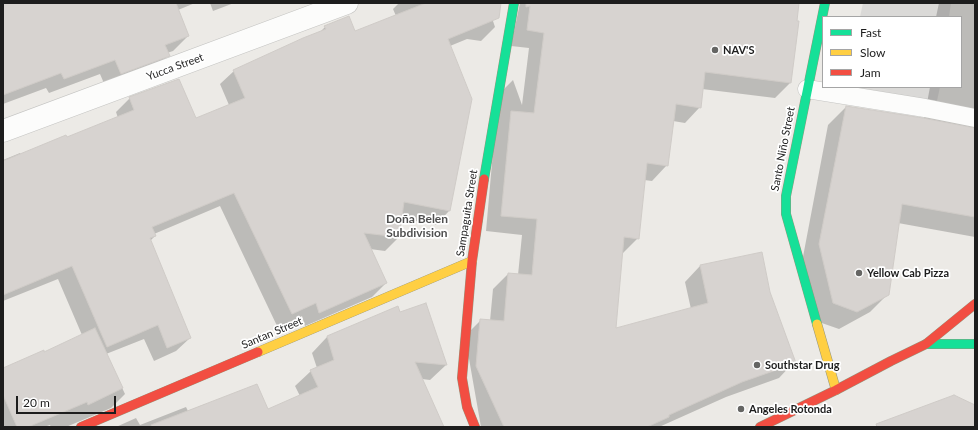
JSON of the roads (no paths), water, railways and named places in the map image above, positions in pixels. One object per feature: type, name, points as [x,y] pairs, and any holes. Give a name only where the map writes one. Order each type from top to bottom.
[{"type":"street","name":"Yucca Street","points":[[3,131],[347,3]]},
{"type":"street","name":"Sampaguita Street","points":[[475,427],[467,407],[462,378],[472,261],[514,3]]},
{"type":"street","name":"Santo Niño Street","points":[[822,16],[825,3]]},
{"type":"street","name":"Santo Niño Street","points":[[822,18],[786,196],[786,214],[836,390]]},
{"type":"street","name":"Santan Street","points":[[81,427],[472,261]]},
{"type":"street","points":[[760,427],[926,344],[975,304]]},
{"type":"street","points":[[926,344],[975,344]]},
{"type":"lane","points":[[807,90],[925,108],[975,118]]},
{"type":"place","name":"NAV'S","points":[[715,50]]},
{"type":"place","name":"Yellow Cab Pizza","points":[[859,273]]},
{"type":"place","name":"Southstar Drug","points":[[757,365]]},
{"type":"place","name":"Angeles Rotonda","points":[[741,409]]},
{"type":"district","name":"Doña Belen Subdivision","points":[[417,226]]}]
